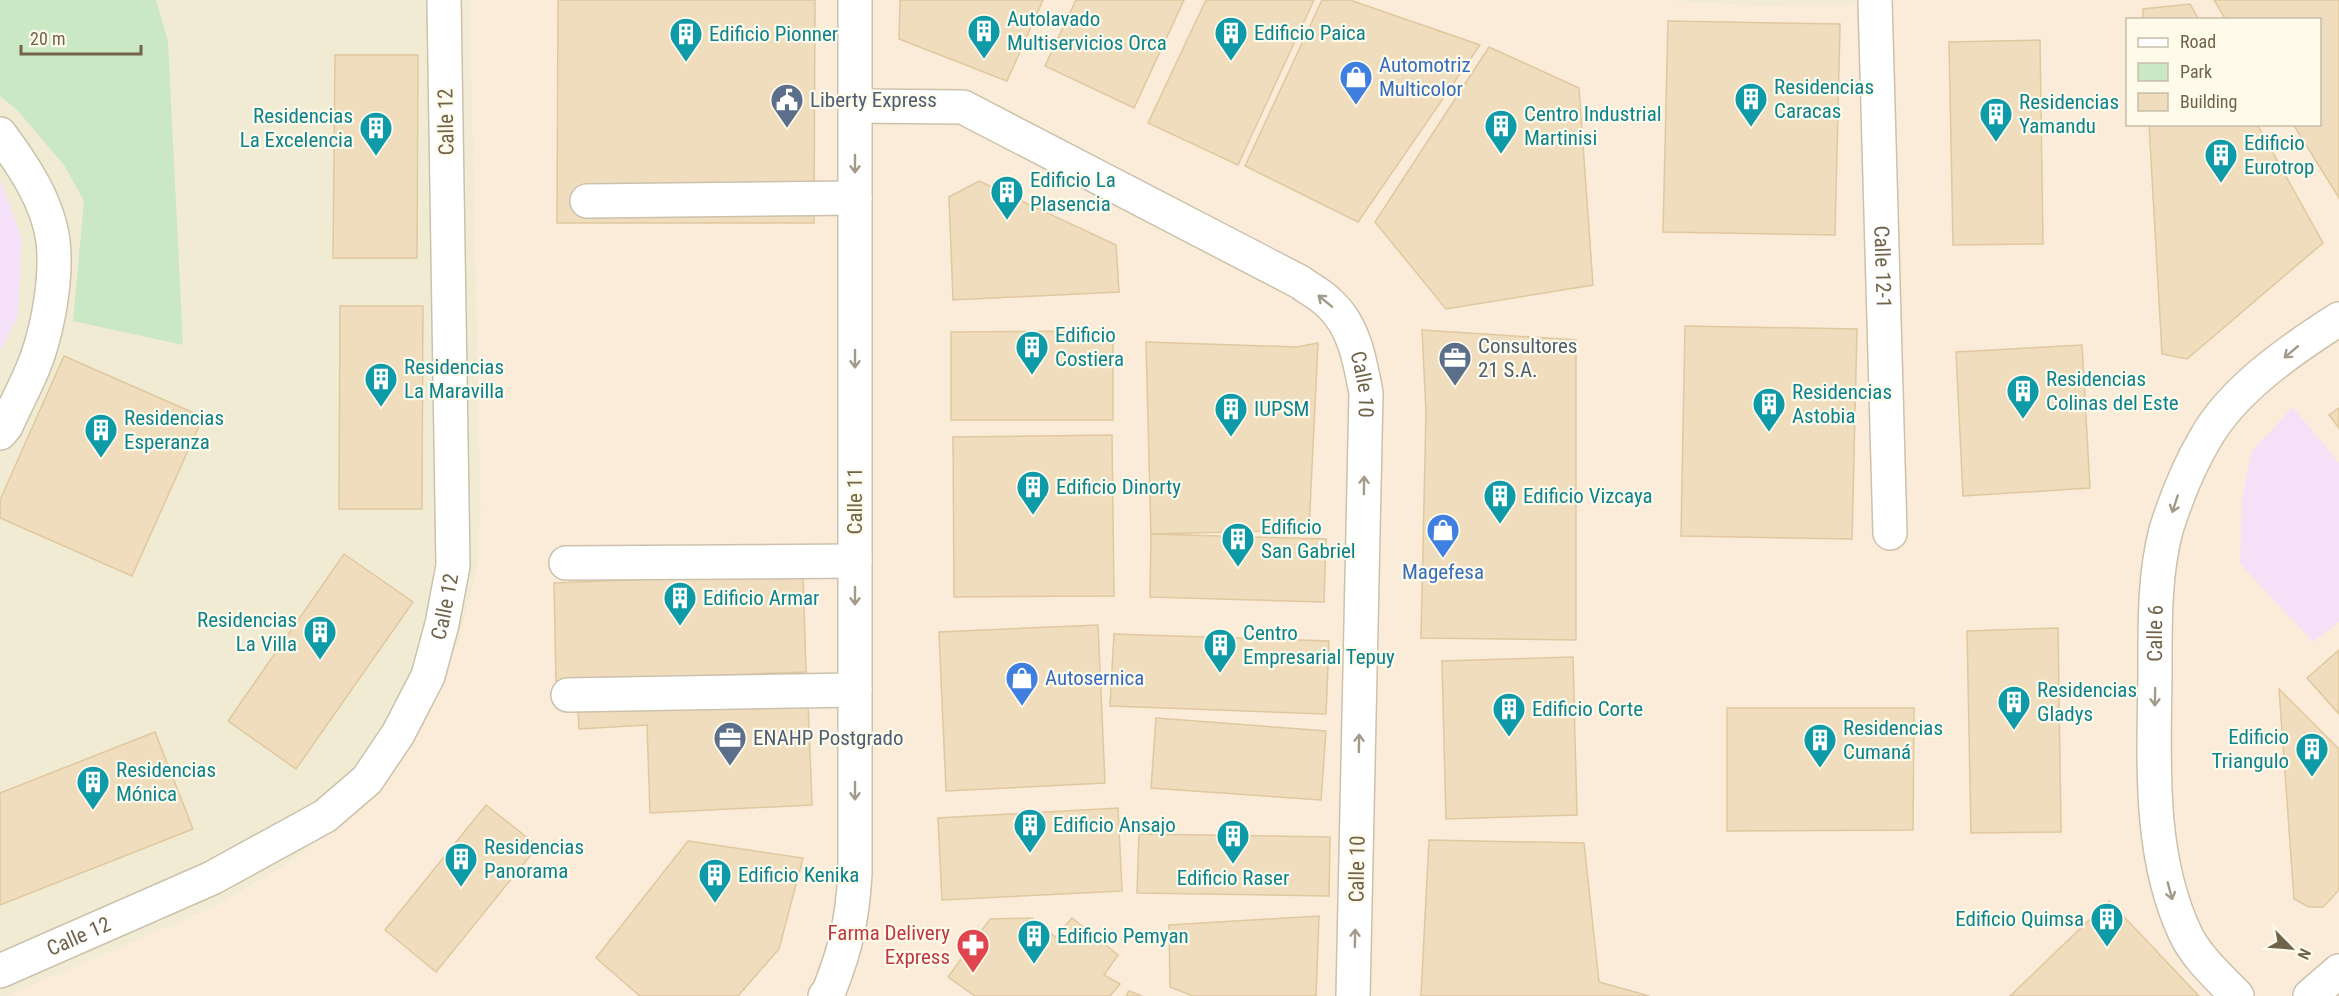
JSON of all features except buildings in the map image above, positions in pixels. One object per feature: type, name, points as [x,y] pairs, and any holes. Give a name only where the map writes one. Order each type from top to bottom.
[{"type":"street","name":"Calle 12","points":[[0,971],[212,878],[325,816],[367,780],[398,734],[428,676],[442,624],[453,566],[444,0]]},
{"type":"street","name":"Calle 11","points":[[829,994],[843,957],[852,917],[855,874],[855,0]]},
{"type":"street","name":"Calle 12-1","points":[[1875,0],[1890,533]]},
{"type":"street","name":"Calle 10","points":[[855,106],[963,107],[1300,282],[1331,304],[1350,331],[1360,360],[1366,393],[1353,996]]},
{"type":"street","points":[[0,134],[20,161],[43,206],[53,241],[52,301],[38,356],[6,426],[0,433]]},
{"type":"street","points":[[587,201],[855,198]]},
{"type":"street","name":"Calle 6","points":[[2237,996],[2208,967],[2186,935],[2171,898],[2163,864],[2156,804],[2154,744],[2155,640],[2159,578],[2164,544],[2184,477],[2212,428],[2237,396],[2301,343],[2339,319]]},
{"type":"street","points":[[566,563],[855,561]]},
{"type":"street","points":[[568,695],[855,690]]},
{"type":"street","points":[[2310,996],[2339,971]]},
{"type":"shaded area","points":[[0,0],[470,0],[481,508],[477,568],[460,637],[440,686],[335,828],[289,863],[216,906],[7,996],[0,996]]},
{"type":"shaded area","points":[[470,0],[1661,0],[1761,6],[1843,5],[1872,0],[2339,0],[2339,996],[7,996],[216,906],[289,863],[335,828],[440,686],[460,637],[477,568],[481,508]]},
{"type":"shaded area","points":[[1661,0],[1872,0],[1843,5],[1761,6]]},
{"type":"shaded area","points":[[0,179],[22,238],[18,316],[0,352]]},
{"type":"shaded area","points":[[2293,407],[2339,463],[2339,622],[2313,642],[2240,564],[2242,499],[2252,451]]},
{"type":"green space","points":[[0,0],[156,0],[168,41],[183,345],[73,321],[84,201],[64,165],[18,111],[0,96]]},
{"type":"place","name":"Autolavado Multiservicios Orca","points":[[984,60]]},
{"type":"place","name":"Edificio Paica","points":[[1231,62]]},
{"type":"place","name":"Edificio Pionner","points":[[686,63]]},
{"type":"place","name":"Automotriz Multicolor","points":[[1356,106]]},
{"type":"place","name":"Residencias Caracas","points":[[1751,128]]},
{"type":"place","name":"Liberty Express","points":[[787,129]]},
{"type":"place","name":"Residencias Yamandu","points":[[1996,143]]},
{"type":"place","name":"Centro Industrial Martinisi","points":[[1501,155]]},
{"type":"place","name":"Residencias La Excelencia","points":[[376,157]]},
{"type":"place","name":"Edificio Eurotrop","points":[[2221,184]]},
{"type":"place","name":"Edificio La Plasencia","points":[[1007,221]]},
{"type":"place","name":"Edificio Costiera","points":[[1032,376]]},
{"type":"place","name":"Consultores 21 S.A.","points":[[1455,387]]},
{"type":"place","name":"Residencias La Maravilla","points":[[381,408]]},
{"type":"place","name":"Residencias Colinas del Este","points":[[2023,420]]},
{"type":"place","name":"Residencias Astobia","points":[[1769,433]]},
{"type":"place","name":"IUPSM","points":[[1231,438]]},
{"type":"place","name":"Residencias Esperanza","points":[[101,459]]},
{"type":"place","name":"Edificio Dinorty","points":[[1033,516]]},
{"type":"place","name":"Edificio Vizcaya","points":[[1500,525]]},
{"type":"place","name":"Magefesa","points":[[1443,559]]},
{"type":"place","name":"Edificio San Gabriel","points":[[1238,568]]},
{"type":"place","name":"Edificio Armar","points":[[680,627]]},
{"type":"place","name":"Residencias La Villa","points":[[320,661]]},
{"type":"place","name":"Centro Empresarial Tepuy","points":[[1220,674]]},
{"type":"place","name":"Autosernica","points":[[1022,707]]},
{"type":"place","name":"Residencias Gladys","points":[[2014,731]]},
{"type":"place","name":"Edificio Corte","points":[[1509,738]]},
{"type":"place","name":"ENAHP Postgrado","points":[[730,767]]},
{"type":"place","name":"Residencias Cumaná","points":[[1820,769]]},
{"type":"place","name":"Edificio Triangulo","points":[[2312,778]]},
{"type":"place","name":"Residencias Mónica","points":[[93,811]]},
{"type":"place","name":"Edificio Ansajo","points":[[1030,854]]},
{"type":"place","name":"Edificio Raser","points":[[1233,865]]},
{"type":"place","name":"Residencias Panorama","points":[[461,888]]},
{"type":"place","name":"Edificio Kenika","points":[[715,904]]},
{"type":"place","name":"Edificio Quimsa","points":[[2107,948]]},
{"type":"place","name":"Edificio Pemyan","points":[[1034,965]]},
{"type":"place","name":"Farma Delivery Express","points":[[973,974]]}]
